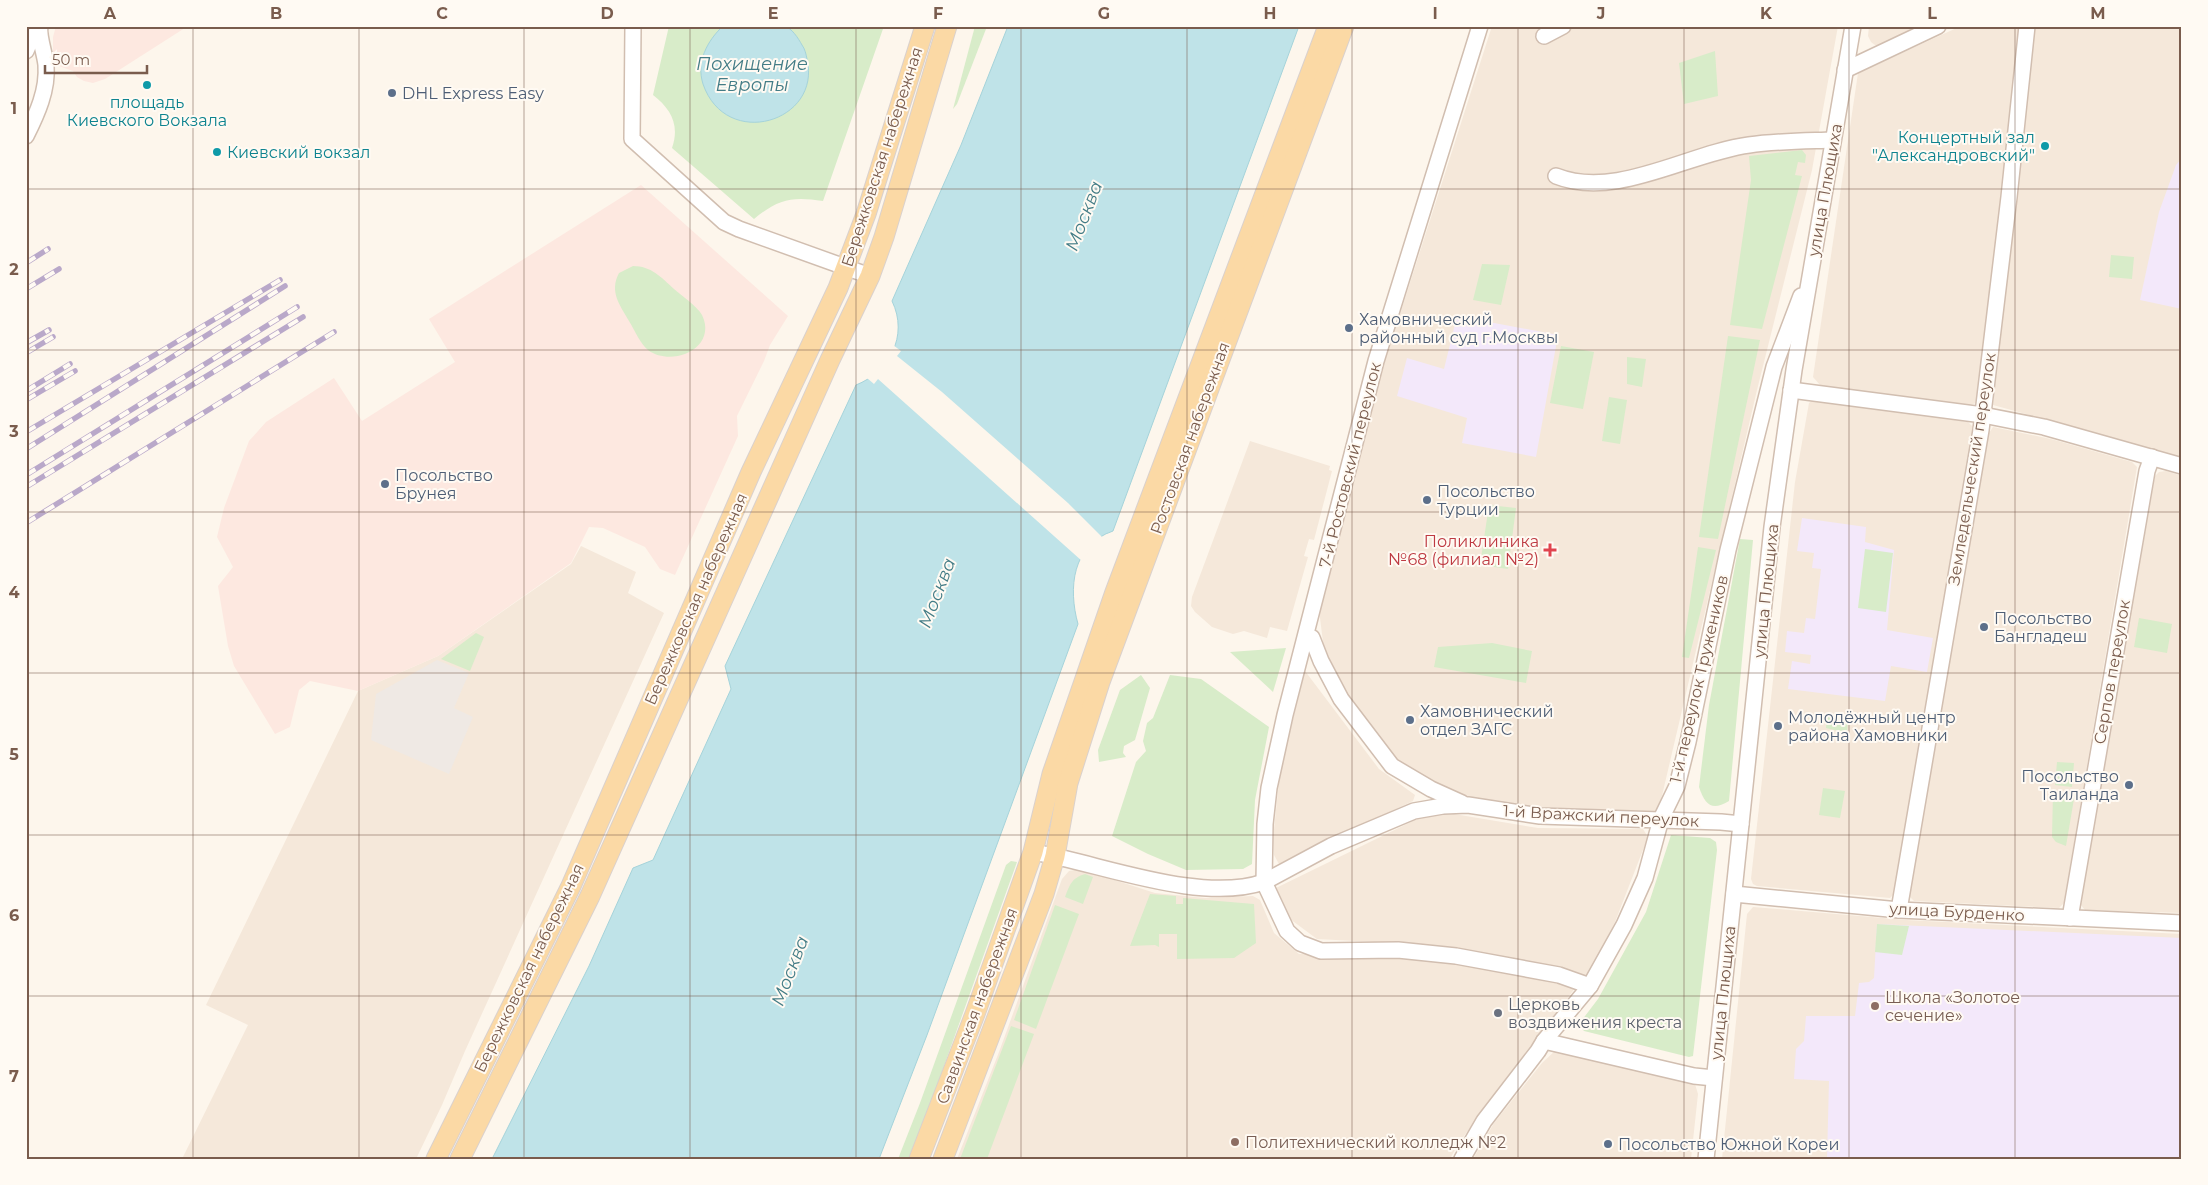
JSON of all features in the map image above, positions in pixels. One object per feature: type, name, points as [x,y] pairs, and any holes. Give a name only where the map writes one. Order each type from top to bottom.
[{"type":"main road","name":"Бережковская набережная","points":[[436,1159],[571,886],[751,472],[847,267],[866,214],[925,26]]},
{"type":"main road","name":"Бережковская набережная","points":[[460,1159],[593,889],[830,360],[870,276],[887,228],[947,26]]},
{"type":"main road","name":"Ростовская набережная","points":[[1033,852],[1052,774],[1082,685],[1328,26]]},
{"type":"main road","name":"Ростовская набережная","points":[[1056,856],[1068,783],[1100,682],[1344,26]]},
{"type":"main road","name":"Саввинская набережная","points":[[919,1159],[975,1014],[1033,852]]},
{"type":"main road","name":"Саввинская набережная","points":[[943,1159],[1044,894],[1056,856]]},
{"type":"street","points":[[633,26],[632,139],[724,222],[761,238],[870,276]]},
{"type":"street","name":"7-й Ростовский переулок","points":[[1264,882],[1269,788],[1285,715],[1376,361],[1480,26]]},
{"type":"street","points":[[1544,36],[1563,26]]},
{"type":"street","name":"улица Плющиха","points":[[1706,1159],[1772,527],[1791,390],[1853,26]]},
{"type":"street","points":[[1845,70],[1938,26]]},
{"type":"street","name":"Земледельческий переулок","points":[[1899,910],[1983,415],[2027,26]]},
{"type":"street","points":[[26,51],[32,37],[39,28]]},
{"type":"street","points":[[26,136],[36,116],[44,92],[46,67],[39,28]]},
{"type":"street","points":[[26,96],[32,98],[44,92]]},
{"type":"street","points":[[1556,176],[1572,182],[1608,183],[1748,145],[1833,140]]},
{"type":"street","name":"1-й переулок Тружеников","points":[[1462,1159],[1484,1121],[1544,1041],[1590,986],[1624,925],[1642,886],[1661,820],[1677,786],[1728,550],[1774,367],[1811,272]]},
{"type":"street","points":[[808,351],[814,344],[824,344],[830,351],[830,360]]},
{"type":"street","points":[[1791,390],[1983,415],[2044,427],[2182,466]]},
{"type":"street","name":"Серпов переулок","points":[[2070,918],[2147,471],[2152,457]]},
{"type":"street","points":[[1305,641],[1312,638],[1321,661],[1341,699],[1392,766],[1431,789],[1468,805]]},
{"type":"street","name":"1-й Вражский переулок","points":[[1033,852],[1184,885],[1223,888],[1252,886],[1264,882],[1331,846],[1414,811],[1443,806],[1468,805],[1540,816],[1741,824]]},
{"type":"street","points":[[1264,882],[1287,932],[1300,943],[1321,951],[1398,950],[1456,956],[1559,975],[1590,986]]},
{"type":"street","name":"улица Бурденко","points":[[1734,894],[1899,910],[2182,923]]},
{"type":"street","points":[[1544,1041],[1694,1076],[1714,1078]]},
{"type":"shaded area","points":[[56,26],[188,26],[105,79],[93,83],[77,77],[73,71],[53,64],[53,37]]},
{"type":"shaded area","points":[[1492,26],[1838,26],[1812,170],[1757,390],[1661,800],[1655,811],[1531,807],[1483,801],[1456,792],[1415,773],[1392,757],[1326,666],[1319,610],[1379,380]]},
{"type":"shaded area","points":[[1869,26],[1925,26],[1881,46],[1871,42],[1868,36]]},
{"type":"shaded area","points":[[1961,26],[2019,26],[1979,402],[1970,405],[1821,386],[1813,377],[1858,73]]},
{"type":"shaded area","points":[[2034,26],[2182,26],[2182,457],[1993,405]]},
{"type":"shaded area","points":[[2182,158],[2182,309],[2140,300],[2159,212],[2176,165]]},
{"type":"shaded area","points":[[641,185],[788,316],[770,345],[737,416],[738,436],[675,575],[660,569],[645,547],[603,528],[589,527],[571,563],[438,656],[358,691],[310,681],[299,690],[290,727],[275,734],[234,666],[228,646],[218,586],[233,567],[217,537],[224,508],[249,441],[266,422],[334,378],[362,421],[455,362],[429,319]]},
{"type":"shaded area","points":[[1457,316],[1558,335],[1536,457],[1462,443],[1467,418],[1397,396],[1407,358],[1444,369]]},
{"type":"shaded area","points":[[1814,399],[1968,422],[1974,428],[1895,893],[1890,898],[1757,886],[1753,884],[1751,879],[1795,482],[1809,403]]},
{"type":"shaded area","points":[[1993,427],[2051,439],[2132,462],[2137,467],[2064,903],[2059,908],[1914,901],[1909,896],[1989,433]]},
{"type":"shaded area","points":[[1250,441],[1330,466],[1329,470],[1332,471],[1314,540],[1309,539],[1304,556],[1308,557],[1287,631],[1270,627],[1267,638],[1244,631],[1233,634],[1212,627],[1191,606],[1192,597]]},
{"type":"shaded area","points":[[2166,471],[2182,476],[2182,913],[2085,910],[2081,905],[2081,900],[2155,476],[2159,472]]},
{"type":"shaded area","points":[[1802,518],[1866,527],[1865,542],[1894,550],[1887,630],[1933,638],[1927,672],[1891,666],[1885,701],[1788,689],[1792,661],[1810,664],[1811,655],[1785,652],[1787,631],[1804,633],[1806,618],[1815,619],[1821,569],[1812,568],[1814,553],[1797,551]]},
{"type":"shaded area","points":[[581,546],[636,572],[628,593],[664,613],[416,1159],[182,1159],[248,1025],[206,1005],[358,691],[438,656],[571,564]]},
{"type":"shaded area","points":[[437,660],[469,673],[454,708],[473,717],[449,774],[371,740],[376,694]]},
{"type":"shaded area","points":[[1305,671],[1379,769],[1415,795],[1413,801],[1279,864],[1274,855],[1273,839],[1280,772]]},
{"type":"shaded area","points":[[1454,814],[1538,828],[1643,829],[1648,837],[1615,922],[1588,977],[1430,945],[1317,939],[1290,919],[1276,888],[1421,817]]},
{"type":"shaded area","points":[[1080,869],[1155,893],[1205,898],[1253,896],[1260,900],[1274,933],[1299,954],[1439,958],[1575,988],[1458,1144],[1450,1159],[957,1159],[999,1052],[1062,879],[1069,871]]},
{"type":"shaded area","points":[[1753,907],[1906,920],[2182,934],[2182,1159],[1722,1159],[1747,914]]},
{"type":"shaded area","points":[[1877,924],[2182,938],[2182,1159],[1827,1159],[1829,1081],[1794,1079],[1796,1049],[1804,1041],[1806,1016],[1855,1016],[1859,983],[1869,982],[1874,978]]},
{"type":"shaded area","points":[[1557,1049],[1686,1078],[1695,1084],[1698,1094],[1691,1159],[1473,1159],[1494,1123],[1542,1063]]},
{"type":"green space","points":[[669,26],[884,26],[823,201],[794,199],[778,203],[754,219],[672,148],[675,132],[672,118],[665,106],[653,95]]},
{"type":"green space","points":[[975,26],[986,26],[986,29],[957,104],[953,109]]},
{"type":"green space","points":[[1715,51],[1718,96],[1684,104],[1679,63]]},
{"type":"green space","points":[[1802,150],[1806,155],[1805,163],[1798,162],[1795,175],[1802,176],[1762,329],[1730,325],[1751,180],[1749,156]]},
{"type":"green space","points":[[2111,255],[2134,257],[2132,279],[2109,277]]},
{"type":"green space","points":[[1482,264],[1510,265],[1501,305],[1473,300]]},
{"type":"green space","points":[[633,266],[639,266],[655,273],[702,315],[705,327],[704,337],[690,352],[680,356],[658,355],[648,350],[640,340],[619,304],[615,292],[619,273]]},
{"type":"green space","points":[[1728,336],[1760,340],[1718,539],[1699,537]]},
{"type":"green space","points":[[1561,346],[1594,352],[1583,409],[1550,403]]},
{"type":"green space","points":[[1627,357],[1646,359],[1642,387],[1627,384]]},
{"type":"green space","points":[[1609,397],[1627,400],[1620,444],[1602,441]]},
{"type":"green space","points":[[1489,505],[1516,508],[1508,569],[1480,565]]},
{"type":"green space","points":[[1740,539],[1753,540],[1729,801],[1713,806],[1706,802],[1699,787],[1709,705]]},
{"type":"green space","points":[[1698,547],[1716,550],[1689,658],[1682,657]]},
{"type":"green space","points":[[1865,549],[1893,553],[1886,612],[1858,608]]},
{"type":"green space","points":[[2139,618],[2172,624],[2167,653],[2134,647]]},
{"type":"green space","points":[[476,633],[484,637],[470,671],[441,659]]},
{"type":"green space","points":[[1492,643],[1532,651],[1526,683],[1434,667],[1438,647]]},
{"type":"green space","points":[[1286,648],[1273,692],[1230,652]]},
{"type":"green space","points":[[1141,675],[1150,688],[1135,740],[1124,746],[1123,753],[1126,757],[1099,762],[1098,750],[1120,690]]},
{"type":"green space","points":[[1170,675],[1201,679],[1269,727],[1255,800],[1252,864],[1243,869],[1186,870],[1112,836],[1136,762],[1146,751],[1143,741],[1147,723],[1153,718]]},
{"type":"green space","points":[[1827,717],[1848,719],[1847,733],[1826,728]]},
{"type":"green space","points":[[2057,762],[2074,763],[2072,787],[2055,785]]},
{"type":"green space","points":[[1823,788],[1845,791],[1840,818],[1819,815]]},
{"type":"green space","points":[[2053,792],[2075,793],[2066,846],[2056,842],[2052,837]]},
{"type":"green space","points":[[1671,835],[1710,838],[1716,842],[1717,850],[1693,1056],[1689,1057],[1584,1031],[1580,1026],[1582,1020],[1598,999],[1646,912]]},
{"type":"green space","points":[[1011,861],[1017,862],[929,1108],[908,1159],[898,1159],[1006,865]]},
{"type":"green space","points":[[1085,874],[1093,877],[1083,904],[1065,897],[1072,882],[1077,877]]},
{"type":"green space","points":[[1150,894],[1176,896],[1176,904],[1183,904],[1183,898],[1254,904],[1256,943],[1234,958],[1177,959],[1177,934],[1159,934],[1159,947],[1155,945],[1130,946]]},
{"type":"green space","points":[[1055,905],[1079,914],[1036,1029],[1014,1020]]},
{"type":"green space","points":[[1877,924],[1909,926],[1902,955],[1875,952]]},
{"type":"green space","points":[[1011,1026],[1034,1034],[987,1159],[960,1159]]},
{"type":"water","name":"Похищение Европы","points":[[777,25],[790,29],[797,36],[806,53],[808,81],[800,99],[787,112],[769,120],[750,122],[731,117],[715,105],[703,84],[701,68],[704,52],[712,38],[723,26]]},
{"type":"water","name":"Москва","points":[[1008,26],[1299,26],[1113,531],[1089,546],[1081,557],[1076,569],[1073,596],[1078,624],[927,1035],[879,1159],[492,1159],[589,966],[633,868],[653,860],[731,689],[725,666],[856,385],[878,371],[893,351],[897,340],[898,327],[897,314],[892,301],[961,145]]},
{"type":"pier","points":[[893,345],[901,351],[897,356],[942,392],[1068,503],[1103,538],[1091,548],[1082,561],[878,379],[874,384],[867,378],[875,372]]},
{"type":"railway","points":[[26,263],[48,249]]},
{"type":"railway","points":[[26,289],[59,269]]},
{"type":"railway","points":[[26,432],[280,280]]},
{"type":"railway","points":[[26,449],[285,286]]},
{"type":"railway","points":[[26,475],[297,307]]},
{"type":"railway","points":[[26,487],[303,317]]},
{"type":"railway","points":[[26,343],[49,330]]},
{"type":"railway","points":[[26,523],[334,332]]},
{"type":"railway","points":[[26,353],[53,337]]},
{"type":"railway","points":[[26,391],[70,364]]},
{"type":"railway","points":[[26,400],[75,371]]},
{"type":"place","name":"площадь Киевского Вокзала","points":[[147,85]]},
{"type":"place","name":"DHL Express Easy","points":[[392,93]]},
{"type":"place","name":"Концертный зал \"Александровский\"","points":[[2045,146]]},
{"type":"place","name":"Киевский вокзал","points":[[217,152]]},
{"type":"place","name":"Хамовнический районный суд г.Москвы","points":[[1349,328]]},
{"type":"place","name":"Посольство Брунея","points":[[385,484]]},
{"type":"place","name":"Посольство Турции","points":[[1427,500]]},
{"type":"place","name":"Поликлиника №68 (филиал №2)","points":[[1550,550]]},
{"type":"place","name":"Посольство Бангладеш","points":[[1984,627]]},
{"type":"place","name":"Хамовнический отдел ЗАГС","points":[[1410,720]]},
{"type":"place","name":"Молодёжный центр района Хамовники","points":[[1778,726]]},
{"type":"place","name":"Посольство Таиланда","points":[[2129,785]]},
{"type":"place","name":"Школа «Золотое сечение»","points":[[1875,1006]]},
{"type":"place","name":"Церковь воздвижения креста","points":[[1498,1013]]},
{"type":"place","name":"Политехнический колледж №2","points":[[1235,1142]]},
{"type":"place","name":"Посольство Южной Кореи","points":[[1608,1144]]}]
